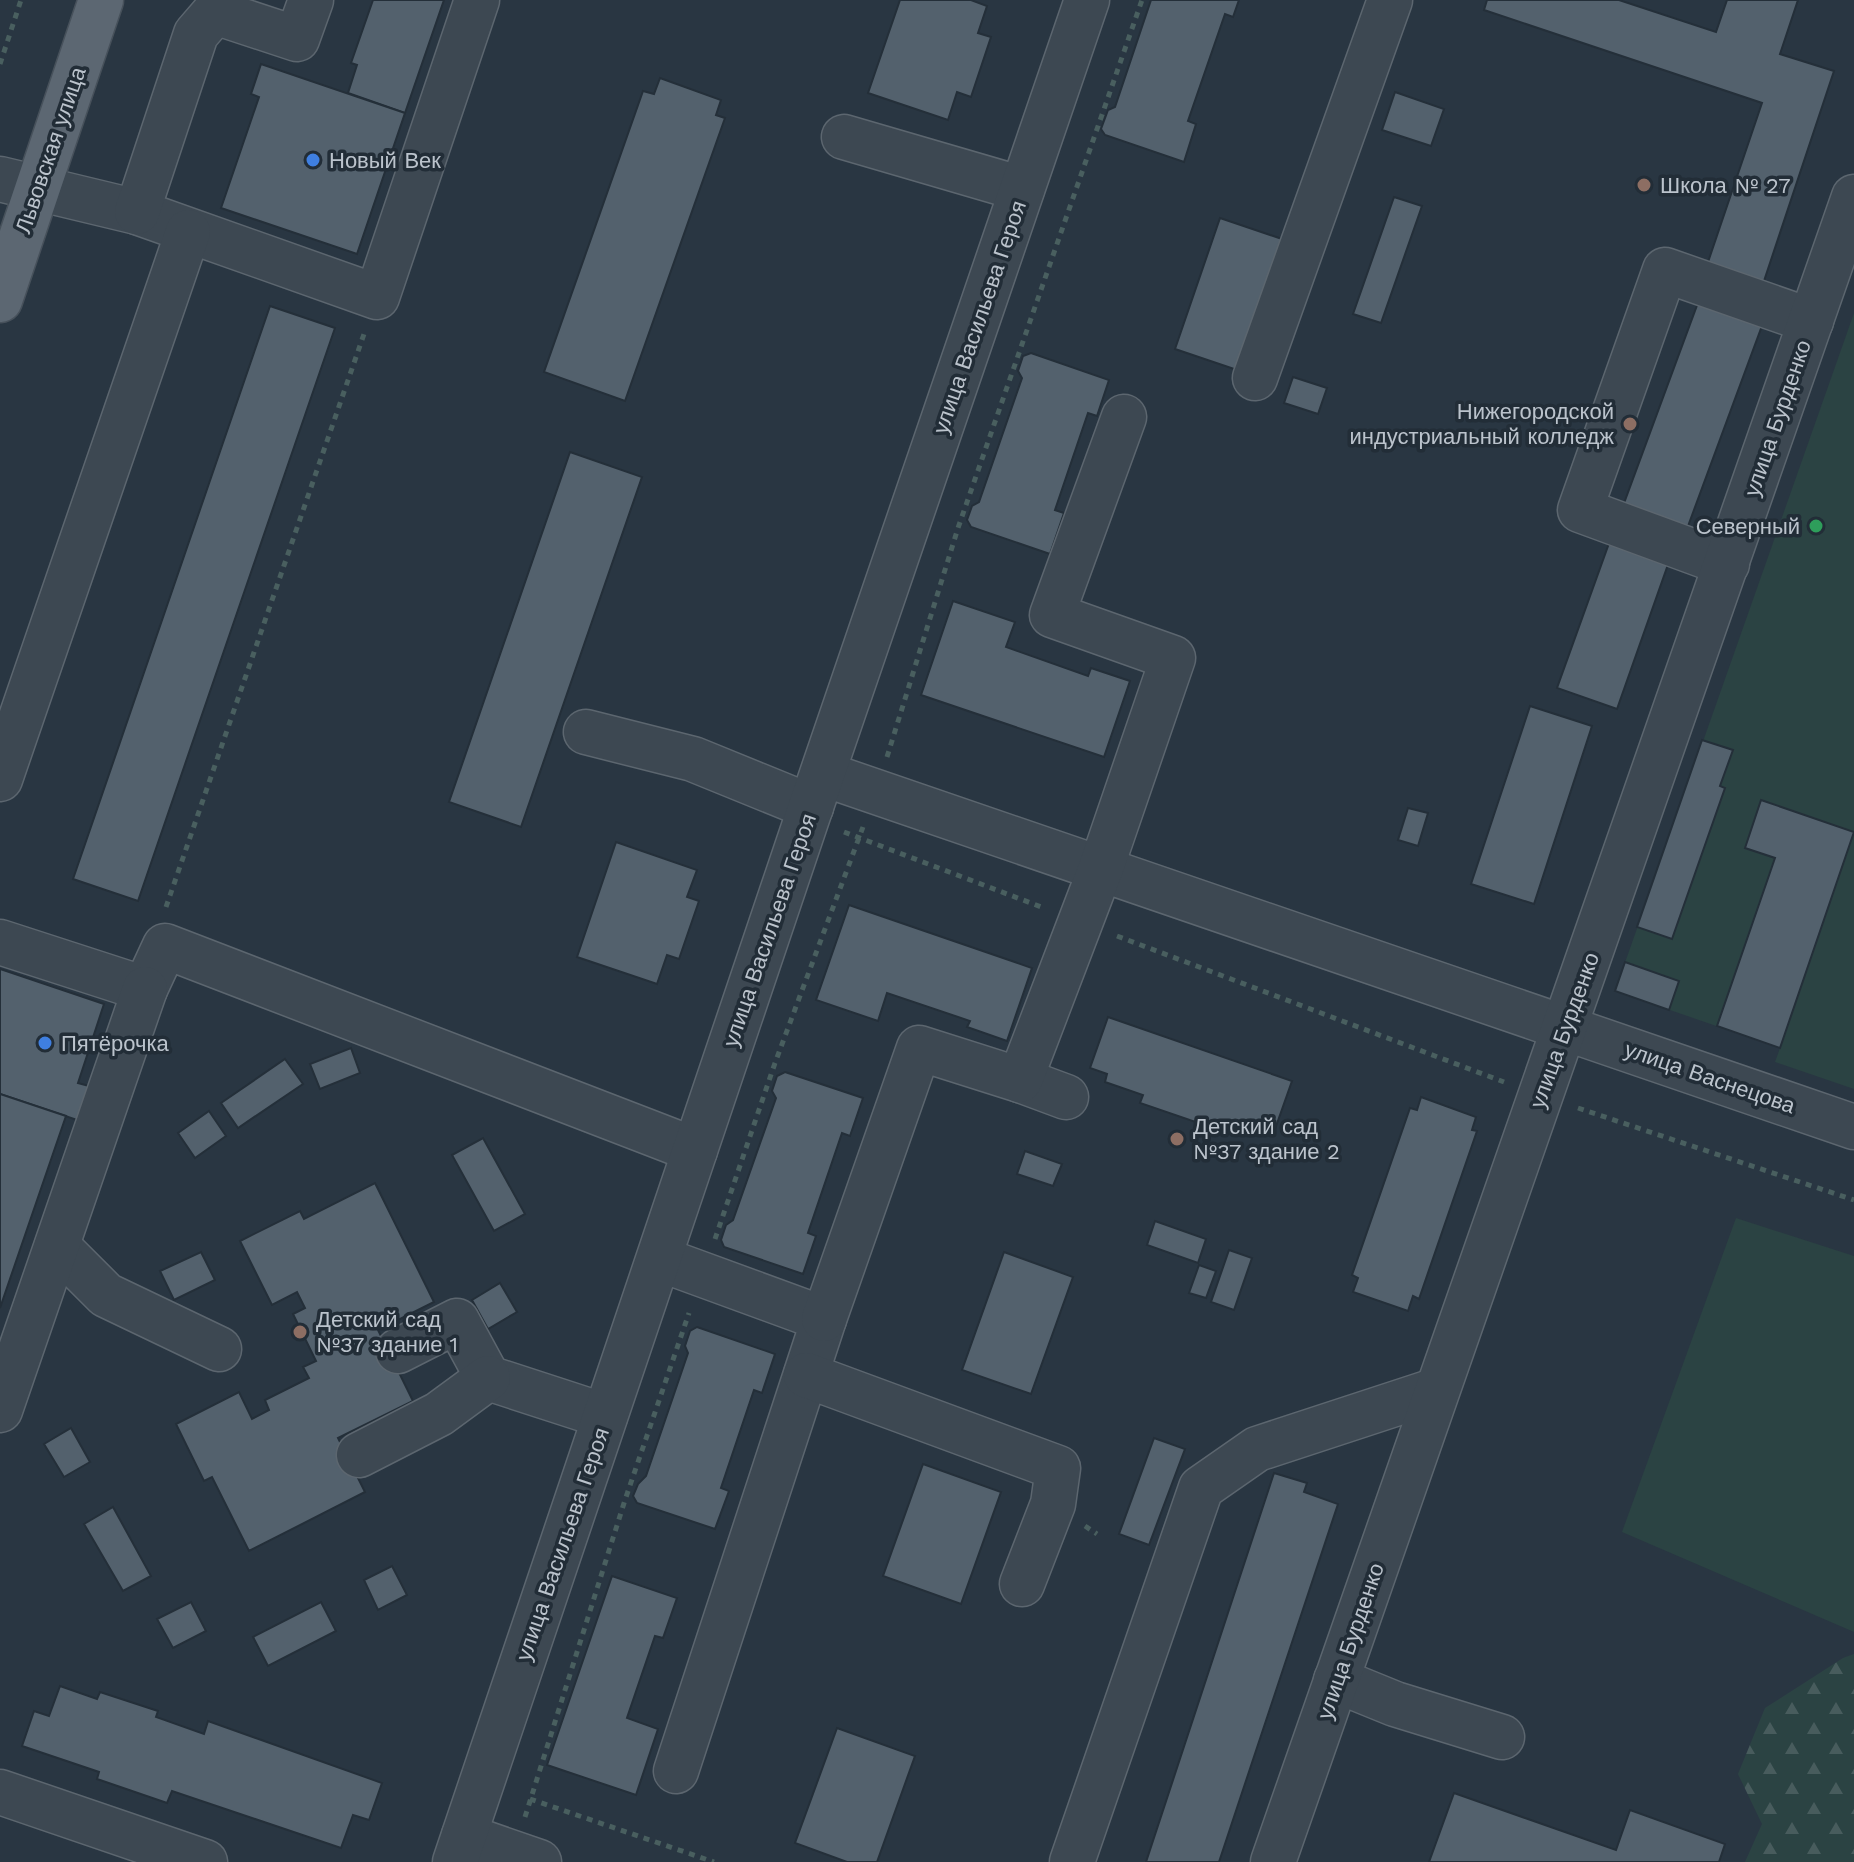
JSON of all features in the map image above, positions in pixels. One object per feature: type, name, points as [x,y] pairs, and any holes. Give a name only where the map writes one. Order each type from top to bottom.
[{"type":"main road","name":"Львовская улица","points":[[0,300],[19,184],[101,0]]},
{"type":"street","points":[[137,212],[196,34],[215,12],[297,39],[311,0]]},
{"type":"street","points":[[19,184],[137,212],[377,297],[477,0]]},
{"type":"street","name":"улица Васильева Героя","points":[[459,1849],[1087,0]]},
{"type":"street","points":[[1255,378],[1390,0]]},
{"type":"street","points":[[844,137],[1022,189]]},
{"type":"street","name":"улица Бурденко","points":[[1273,1862],[1854,197]]},
{"type":"street","points":[[0,779],[188,232]]},
{"type":"street","points":[[1727,564],[1580,510],[1665,270],[1811,321]]},
{"type":"street","points":[[1020,1080],[1101,868],[1173,658],[1052,615],[1124,417]]},
{"type":"street","name":"улица Васнецова","points":[[586,732],[693,759],[813,800],[876,792],[1854,1127]]},
{"type":"street","points":[[0,942],[145,989]]},
{"type":"street","points":[[0,1410],[145,989],[165,946],[695,1150]]},
{"type":"street","points":[[676,1771],[824,1319],[919,1048],[1066,1097]]},
{"type":"street","points":[[57,1246],[106,1295],[219,1349]]},
{"type":"street","points":[[660,1259],[824,1319]]},
{"type":"street","points":[[398,1351],[457,1321],[488,1378],[605,1416]]},
{"type":"street","points":[[806,1375],[1058,1468],[1053,1504],[1022,1584]]},
{"type":"street","points":[[359,1455],[439,1414],[488,1378]]},
{"type":"street","points":[[1072,1862],[1201,1488],[1257,1449],[1437,1390]]},
{"type":"street","points":[[1336,1680],[1395,1704],[1502,1737]]},
{"type":"street","points":[[0,1792],[205,1862]]},
{"type":"street","points":[[459,1849],[526,1858]]},
{"type":"path","points":[[0,64],[21,0]]},
{"type":"path","points":[[526,1858],[530,1799],[625,1500],[775,1063],[876,792],[958,528],[1142,0]]},
{"type":"path","points":[[165,946],[160,925],[377,297]]},
{"type":"path","points":[[813,800],[860,837],[1540,1095],[1854,1200]]},
{"type":"path","points":[[530,1799],[714,1862]]},
{"type":"green space","name":"Северный","points":[[1854,313],[1854,1089],[1775,1062],[1780,1048],[1615,991]]},
{"type":"green space","points":[[1736,1218],[1854,1256],[1854,1632],[1622,1532]]},
{"type":"green space","points":[[1854,1654],[1854,1862],[1745,1862],[1762,1824],[1738,1774],[1765,1708]]},
{"type":"building","points":[[373,0],[444,0],[405,113],[348,93],[357,65],[351,63]]},
{"type":"building","points":[[900,0],[971,0],[987,6],[978,33],[991,37],[971,97],[957,92],[948,120],[868,93]]},
{"type":"building","points":[[1151,0],[1239,0],[1233,17],[1225,14],[1188,121],[1196,124],[1184,162],[1105,135],[1101,129],[1108,110],[1115,107]]},
{"type":"building","points":[[1487,0],[1619,0],[1716,32],[1727,0],[1798,0],[1780,54],[1834,71],[1763,284],[1707,265],[1762,103],[1484,10]]},
{"type":"building","name":"Новый Век","points":[[261,64],[405,113],[357,254],[221,208],[259,97],[251,94]]},
{"type":"building","points":[[660,78],[721,100],[716,115],[725,118],[625,401],[544,372],[643,91],[654,94]]},
{"type":"building","points":[[1395,92],[1444,109],[1431,146],[1382,130]]},
{"type":"building","points":[[1394,197],[1422,206],[1381,323],[1353,314]]},
{"type":"building","points":[[1220,218],[1285,240],[1240,371],[1175,349]]},
{"type":"building","points":[[1699,300],[1763,323],[1684,537],[1620,514]]},
{"type":"building","points":[[270,306],[335,328],[138,901],[73,879]]},
{"type":"building","points":[[1031,353],[1109,380],[1097,416],[1088,413],[1055,510],[1064,513],[1050,554],[971,527],[967,520],[972,506],[979,502],[1022,378],[1018,371],[1023,356]]},
{"type":"building","points":[[1293,377],[1327,388],[1318,414],[1284,403]]},
{"type":"building","points":[[570,452],[642,477],[521,827],[449,802]]},
{"type":"building","points":[[1612,535],[1671,556],[1617,709],[1557,688]]},
{"type":"building","points":[[953,601],[1015,622],[1006,647],[1088,676],[1091,668],[1130,681],[1104,757],[921,695]]},
{"type":"building","points":[[1530,706],[1592,726],[1534,904],[1471,884]]},
{"type":"building","points":[[1702,740],[1733,750],[1720,786],[1725,788],[1672,939],[1637,927]]},
{"type":"building","points":[[1761,800],[1854,832],[1780,1048],[1717,1026],[1775,858],[1745,848]]},
{"type":"building","points":[[1408,808],[1428,813],[1418,846],[1398,840]]},
{"type":"building","points":[[616,842],[697,870],[687,897],[699,901],[679,959],[667,955],[657,984],[577,957]]},
{"type":"building","points":[[849,905],[1032,968],[1007,1041],[967,1027],[970,1021],[887,993],[878,1021],[816,1000]]},
{"type":"building","points":[[1625,962],[1679,981],[1669,1010],[1615,991]]},
{"type":"building","name":"Пятёрочка","points":[[0,969],[104,1004],[78,1083],[89,1086],[77,1120],[0,1094]]},
{"type":"building","points":[[1108,1017],[1292,1081],[1274,1132],[1258,1127],[1256,1134],[1216,1120],[1213,1128],[1140,1103],[1143,1095],[1105,1082],[1107,1074],[1090,1068]]},
{"type":"building","points":[[351,1048],[360,1073],[320,1089],[310,1064]]},
{"type":"building","points":[[285,1059],[303,1084],[238,1128],[221,1103]]},
{"type":"building","points":[[785,1072],[863,1098],[850,1136],[842,1133],[808,1233],[816,1236],[803,1274],[724,1247],[721,1240],[726,1225],[733,1220],[776,1098],[772,1091],[777,1076]]},
{"type":"building","points":[[0,1094],[66,1116],[0,1308]]},
{"type":"building","points":[[1421,1097],[1476,1117],[1472,1130],[1477,1131],[1419,1299],[1413,1296],[1408,1311],[1353,1292],[1358,1278],[1352,1275],[1410,1108],[1417,1110]]},
{"type":"building","points":[[209,1111],[226,1136],[195,1158],[178,1133]]},
{"type":"building","points":[[483,1138],[525,1214],[494,1231],[452,1155]]},
{"type":"building","points":[[1025,1151],[1062,1164],[1053,1186],[1017,1174]]},
{"type":"building","points":[[375,1183],[434,1302],[378,1330],[413,1401],[338,1438],[365,1492],[249,1551],[212,1477],[204,1481],[176,1424],[239,1392],[252,1419],[269,1410],[265,1400],[309,1378],[303,1367],[316,1361],[293,1314],[305,1308],[297,1292],[272,1305],[240,1241],[300,1211],[304,1219]]},
{"type":"building","points":[[1155,1221],[1206,1239],[1198,1263],[1147,1245]]},
{"type":"building","points":[[1229,1250],[1252,1258],[1234,1310],[1211,1302]]},
{"type":"building","points":[[201,1252],[215,1280],[174,1300],[160,1271]]},
{"type":"building","points":[[1004,1252],[1073,1277],[1031,1394],[962,1370]]},
{"type":"building","points":[[1199,1265],[1216,1271],[1206,1298],[1189,1293]]},
{"type":"building","points":[[500,1283],[517,1312],[488,1329],[472,1300]]},
{"type":"building","points":[[697,1327],[775,1354],[762,1393],[754,1390],[721,1488],[729,1491],[715,1529],[637,1503],[633,1496],[646,1476],[688,1353],[685,1346],[690,1331]]},
{"type":"building","points":[[71,1428],[90,1462],[64,1477],[44,1444]]},
{"type":"building","points":[[1154,1438],[1185,1449],[1149,1545],[1119,1534]]},
{"type":"building","points":[[923,1464],[1001,1492],[961,1604],[883,1576]]},
{"type":"building","points":[[1274,1473],[1307,1483],[1304,1492],[1338,1504],[1219,1862],[1146,1862]]},
{"type":"building","points":[[113,1507],[151,1576],[123,1591],[84,1524]]},
{"type":"building","points":[[392,1566],[407,1595],[378,1610],[364,1580]]},
{"type":"building","points":[[612,1576],[677,1598],[663,1638],[655,1636],[627,1718],[658,1729],[636,1795],[547,1765]]},
{"type":"building","points":[[191,1602],[206,1631],[173,1648],[157,1619]]},
{"type":"building","points":[[321,1602],[336,1631],[268,1666],[253,1637]]},
{"type":"building","points":[[60,1686],[97,1699],[100,1692],[158,1711],[156,1717],[204,1734],[208,1721],[382,1783],[369,1820],[353,1815],[341,1848],[172,1791],[167,1803],[97,1779],[99,1772],[22,1746],[34,1711],[49,1716]]},
{"type":"building","points":[[837,1728],[915,1756],[877,1862],[847,1862],[795,1843]]},
{"type":"building","points":[[1454,1793],[1616,1850],[1630,1810],[1725,1844],[1719,1862],[1429,1862]]},
{"type":"place","name":"Новый Век","points":[[313,160]]},
{"type":"place","name":"Школа № 27","points":[[1644,185]]},
{"type":"place","name":"Нижегородской индустриальный колледж","points":[[1630,424]]},
{"type":"place","name":"Северный","points":[[1816,526]]},
{"type":"place","name":"Пятёрочка","points":[[45,1043]]},
{"type":"place","name":"Детский сад №37 здание 2","points":[[1177,1139]]},
{"type":"place","name":"Детский сад №37 здание 1","points":[[300,1332]]}]
